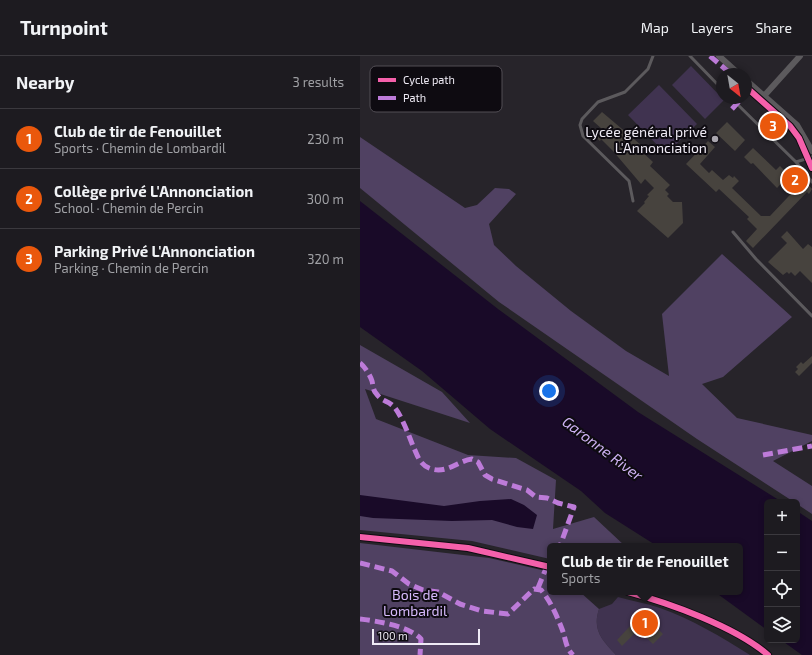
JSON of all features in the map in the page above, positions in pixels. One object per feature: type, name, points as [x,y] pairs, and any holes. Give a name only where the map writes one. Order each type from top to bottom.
[{"type":"street","points":[[719,56],[732,68]]},
{"type":"street","points":[[764,96],[800,56]]},
{"type":"street","points":[[752,85],[797,125],[812,151]]},
{"type":"street","points":[[360,537],[468,548],[547,566]]},
{"type":"street","points":[[637,595],[687,611],[741,638],[768,655]]},
{"type":"lane","points":[[633,202],[629,181],[583,136],[580,125],[582,119],[598,102],[625,92],[648,69],[653,56]]},
{"type":"lane","points":[[690,56],[716,83]]},
{"type":"lane","points":[[737,104],[796,162],[812,182]]},
{"type":"lane","points":[[796,162],[812,157]]},
{"type":"lane","points":[[733,232],[756,259],[812,316]]},
{"type":"shaded area","points":[[691,66],[716,92],[716,104],[720,104],[705,119],[672,85]]},
{"type":"shaded area","points":[[659,85],[697,124],[666,154],[628,115]]},
{"type":"shaded area","points":[[618,597],[655,606],[672,612],[717,635],[750,655],[616,655],[606,644],[600,634],[597,616],[599,609],[612,604]]},
{"type":"green space","points":[[360,137],[465,208],[477,205],[495,188],[509,189],[516,194],[489,224],[494,245],[516,266],[571,311],[626,351],[669,376],[662,314],[722,254],[792,317],[723,377],[702,384],[737,418],[812,435],[812,441],[773,461],[812,486],[812,514],[800,506],[800,499],[789,499],[697,439],[499,302],[360,188]]},
{"type":"green space","points":[[360,345],[442,392],[470,423],[365,389],[376,419],[468,455],[516,458],[556,480],[553,529],[594,517],[622,543],[547,543],[547,558],[472,541],[360,530]]},
{"type":"green space","name":"Bois de Lombardil","points":[[360,543],[489,558],[547,571],[547,595],[583,595],[599,609],[597,616],[598,629],[606,644],[616,655],[360,655]]},
{"type":"water","name":"Garonne River","points":[[360,201],[498,309],[638,412],[777,499],[764,499],[764,628],[719,595],[743,595],[743,543],[652,543],[605,513],[581,491],[490,429],[422,371],[360,327]]},
{"type":"water","points":[[360,495],[444,506],[480,501],[511,499],[524,505],[537,515],[533,529],[517,527],[492,520],[452,521],[373,518],[360,516]]},
{"type":"water","points":[[800,513],[812,521],[812,655],[802,655],[785,643],[800,643]]},
{"type":"building","points":[[602,112],[641,145],[638,148],[653,162],[650,166],[670,185],[665,190],[669,194],[667,196],[673,202],[682,202],[683,223],[668,238],[637,211],[645,203],[644,202],[649,196],[647,195],[654,188],[645,179],[641,184],[613,151],[601,139],[600,141],[594,136],[602,129],[593,121]]},
{"type":"building","points":[[727,122],[745,140],[735,151],[716,133]]},
{"type":"building","points":[[708,141],[715,147],[700,164],[709,173],[712,170],[723,180],[729,175],[733,178],[734,176],[739,181],[732,188],[761,216],[770,216],[804,180],[812,189],[809,194],[807,192],[753,248],[746,241],[757,229],[747,219],[749,217],[719,189],[716,192],[686,164]]},
{"type":"building","points":[[753,148],[776,170],[780,166],[789,175],[777,188],[753,163],[751,164],[744,157]]},
{"type":"building","points":[[787,231],[803,249],[808,244],[812,247],[812,283],[800,271],[795,276],[791,272],[789,274],[787,272],[783,275],[768,262],[787,243],[781,237]]},
{"type":"building","points":[[812,356],[812,363],[799,376],[795,372],[798,369],[796,367],[801,362],[803,364]]},
{"type":"building","points":[[644,615],[663,634],[653,644],[638,630],[622,646],[617,640],[632,624],[634,626]]},
{"type":"marked path","points":[[710,56],[724,68]]},
{"type":"marked path","points":[[732,109],[737,104]]},
{"type":"marked path","points":[[360,363],[370,376],[375,392],[395,408],[423,464],[429,468],[441,470],[472,459],[478,462],[485,475],[492,479],[527,490],[536,497],[547,498],[558,503],[574,507],[561,543]]},
{"type":"marked path","points":[[763,455],[812,446]]},
{"type":"marked path","points":[[360,563],[392,571],[409,584],[423,590],[438,592],[460,604],[482,611],[508,614],[534,589],[541,590],[553,608],[567,646],[573,655]]},
{"type":"marked path","points":[[538,588],[547,566]]},
{"type":"marked path","points":[[360,619],[401,627],[416,634],[421,639],[420,655]]},
{"type":"cycle path","points":[[752,92],[790,126],[799,138],[812,168]]},
{"type":"cycle path","points":[[360,537],[468,548],[547,566]]},
{"type":"cycle path","points":[[638,595],[682,609],[701,617],[738,635],[768,655]]},
{"type":"place","name":"Parking Privé L'Annonciation","points":[[773,126]]},
{"type":"place","name":"Lycée général privé L'Annonciation","points":[[715,139]]},
{"type":"place","name":"Collège privé L'Annonciation","points":[[795,180]]},
{"type":"place","name":"Club de tir de Fenouillet","points":[[645,623]]}]
